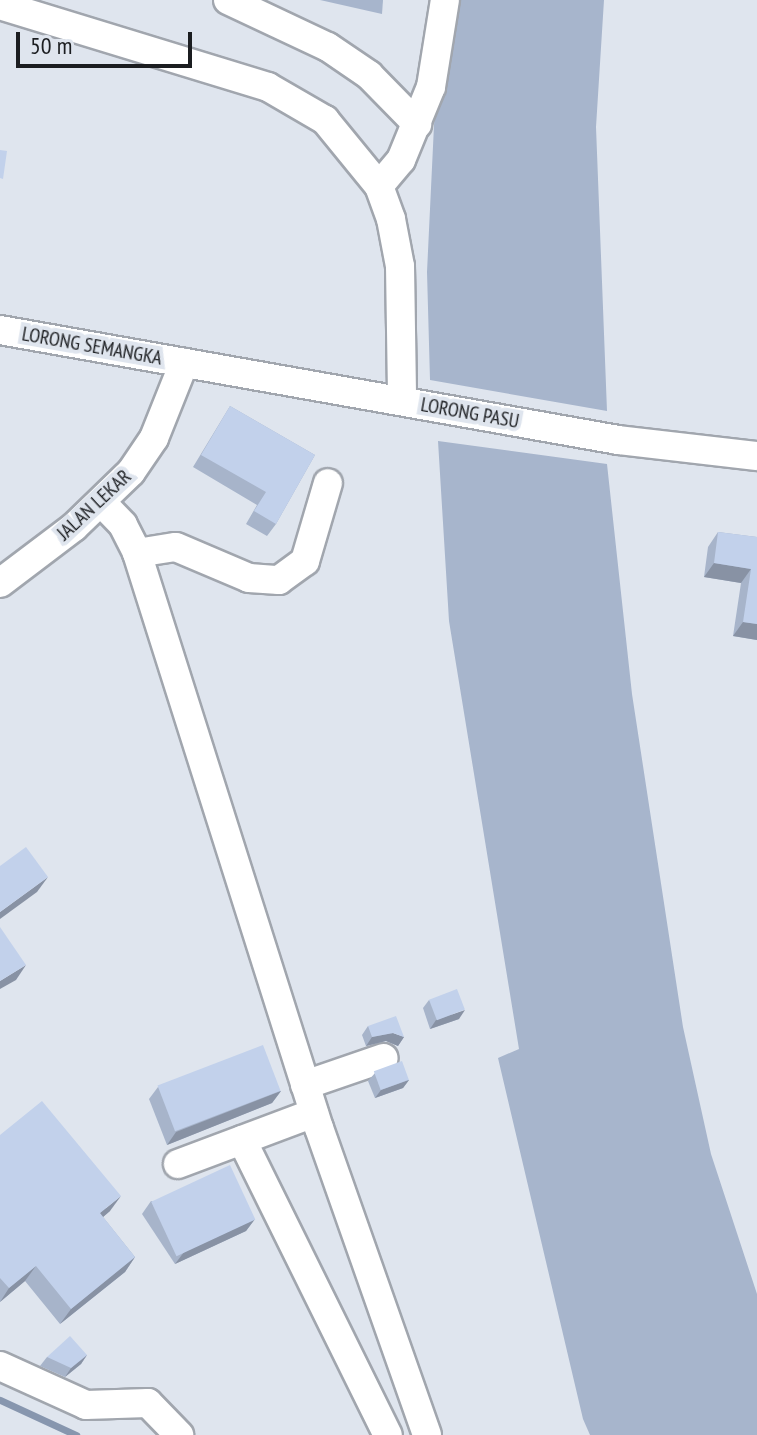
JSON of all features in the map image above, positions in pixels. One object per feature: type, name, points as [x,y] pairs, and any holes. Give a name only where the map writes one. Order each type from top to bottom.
[{"type":"street","points":[[228,0],[328,47],[369,75],[417,124]]},
{"type":"street","points":[[379,186],[401,160],[417,124],[442,41],[445,0]]},
{"type":"street","points":[[0,5],[268,87],[325,120],[356,152],[379,186],[400,266],[402,400]]},
{"type":"street","name":"LORONG SEMANGKA","points":[[0,330],[184,363]]},
{"type":"street","name":"LORONG PASU","points":[[184,363],[618,440],[757,456]]},
{"type":"street","name":"JALAN LEKAR","points":[[0,583],[102,503],[154,438],[184,363]]},
{"type":"street","points":[[137,553],[176,547],[249,578],[279,580],[305,561],[328,483]]},
{"type":"street","points":[[102,503],[123,525],[137,553],[314,1113],[427,1435]]},
{"type":"street","points":[[305,1085],[384,1058]]},
{"type":"street","points":[[178,1164],[314,1113]]},
{"type":"street","points":[[242,1140],[388,1435]]},
{"type":"street","points":[[0,1366],[86,1405],[148,1403],[179,1435]]},
{"type":"shaded area","points":[[320,0],[383,0],[382,14]]},
{"type":"shaded area","points":[[440,0],[604,0],[596,127],[607,411],[430,380],[427,272]]},
{"type":"shaded area","points":[[438,441],[607,464],[632,694],[683,1027],[711,1154],[757,1294],[757,1435],[590,1435],[583,1419],[498,1058],[519,1049],[449,621]]},
{"type":"building","points":[[0,150],[7,151],[3,179],[0,178]]},
{"type":"building","points":[[230,406],[315,455],[276,524],[254,511],[266,492],[201,455]]},
{"type":"building","points":[[718,532],[757,537],[757,624],[743,622],[751,569],[714,563]]},
{"type":"building","points":[[26,847],[48,877],[0,912],[0,866]]},
{"type":"building","points":[[0,927],[26,965],[0,981]]},
{"type":"building","points":[[457,989],[465,1010],[437,1020],[429,1000]]},
{"type":"building","points":[[396,1016],[404,1037],[393,1033],[372,1037],[368,1026]]},
{"type":"building","points":[[263,1045],[281,1091],[175,1131],[158,1085]]},
{"type":"building","points":[[402,1061],[409,1080],[381,1090],[374,1071]]},
{"type":"building","points":[[42,1101],[121,1196],[100,1213],[135,1257],[71,1309],[36,1266],[9,1288],[0,1278],[0,1135]]},
{"type":"building","points":[[230,1165],[255,1219],[177,1256],[151,1202]]},
{"type":"building","points":[[70,1336],[87,1355],[71,1368],[47,1357]]},
{"type":"waterway","points":[[0,1400],[76,1435]]}]
